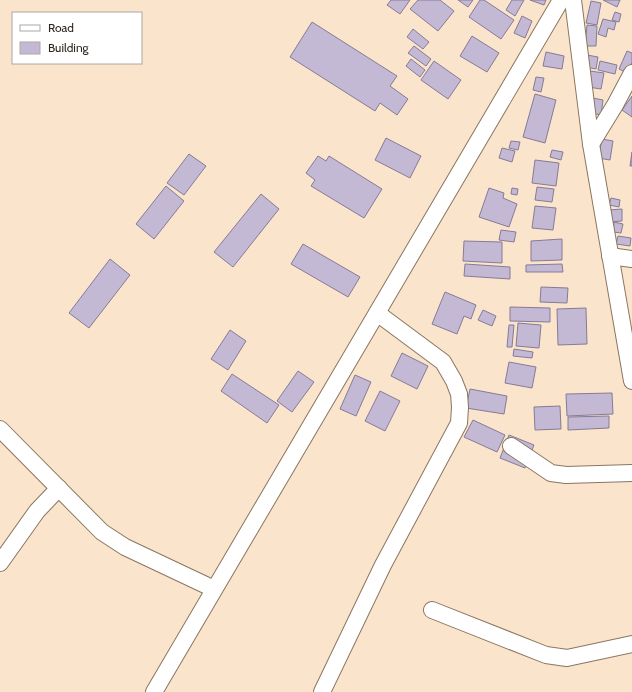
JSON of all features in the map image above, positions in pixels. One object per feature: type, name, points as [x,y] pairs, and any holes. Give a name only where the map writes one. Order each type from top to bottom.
[{"type":"street","points":[[154,692],[561,0]]},
{"type":"street","points":[[573,0],[591,144],[632,381]]},
{"type":"street","points":[[591,144],[615,105],[632,73]]},
{"type":"street","points":[[610,256],[632,259]]},
{"type":"street","points":[[322,692],[383,565],[459,423],[459,394],[454,381],[443,362],[377,313]]},
{"type":"street","points":[[0,429],[102,532],[125,547],[214,589]]},
{"type":"street","points":[[511,446],[551,473],[566,475],[632,473]]},
{"type":"street","points":[[0,564],[37,511],[59,488]]},
{"type":"street","points":[[432,610],[546,655],[567,658],[632,644]]},
{"type":"building","points":[[391,0],[410,0],[400,14],[387,5]]},
{"type":"building","points":[[418,0],[440,0],[454,11],[438,31],[410,9]]},
{"type":"building","points":[[458,0],[473,0],[468,7]]},
{"type":"building","points":[[480,0],[484,0],[514,20],[501,39],[469,17]]},
{"type":"building","points":[[512,0],[524,0],[515,16],[506,10]]},
{"type":"building","points":[[530,0],[546,0],[544,5]]},
{"type":"building","points":[[603,0],[620,0],[617,7]]},
{"type":"building","points":[[591,1],[601,3],[597,25],[586,23]]},
{"type":"building","points":[[615,12],[621,14],[619,22],[612,20]]},
{"type":"building","points":[[522,16],[532,21],[525,38],[514,33]]},
{"type":"building","points":[[603,19],[616,22],[614,30],[608,28],[606,37],[598,34]]},
{"type":"building","points":[[312,22],[397,76],[390,86],[408,99],[397,115],[380,103],[375,111],[290,57]]},
{"type":"building","points":[[587,25],[597,26],[596,46],[585,46]]},
{"type":"building","points":[[413,29],[429,42],[423,49],[407,37]]},
{"type":"building","points":[[472,36],[499,53],[487,72],[460,56]]},
{"type":"building","points":[[414,46],[431,59],[426,66],[408,53]]},
{"type":"building","points":[[627,51],[632,53],[632,62],[627,73],[619,69]]},
{"type":"building","points":[[546,52],[564,56],[562,69],[543,66]]},
{"type":"building","points":[[587,55],[598,57],[596,69],[585,67]]},
{"type":"building","points":[[411,59],[425,70],[420,77],[406,66]]},
{"type":"building","points":[[434,61],[461,80],[448,99],[421,80]]},
{"type":"building","points":[[600,61],[617,65],[615,74],[598,70]]},
{"type":"building","points":[[590,71],[604,73],[601,89],[588,87]]},
{"type":"building","points":[[536,77],[544,78],[541,92],[533,90]]},
{"type":"building","points":[[535,94],[556,100],[545,143],[523,137]]},
{"type":"building","points":[[632,96],[632,117],[622,110]]},
{"type":"building","points":[[593,98],[603,100],[601,115],[591,113]]},
{"type":"building","points":[[386,138],[421,156],[410,178],[375,160]]},
{"type":"building","points":[[602,139],[613,141],[610,160],[598,158]]},
{"type":"building","points":[[511,141],[520,142],[518,150],[509,148]]},
{"type":"building","points":[[502,148],[515,151],[512,162],[499,158]]},
{"type":"building","points":[[552,150],[563,152],[561,160],[550,157]]},
{"type":"building","points":[[632,152],[632,166],[630,166]]},
{"type":"building","points":[[189,154],[206,166],[184,195],[167,183]]},
{"type":"building","points":[[318,156],[326,161],[329,156],[382,189],[364,218],[311,186],[315,180],[306,173]]},
{"type":"building","points":[[535,160],[559,163],[556,186],[532,183]]},
{"type":"building","points":[[166,186],[184,201],[154,239],[136,224]]},
{"type":"building","points":[[537,187],[554,189],[552,202],[535,200]]},
{"type":"building","points":[[489,188],[504,193],[503,198],[517,204],[509,227],[479,217]]},
{"type":"building","points":[[512,188],[518,189],[517,195],[511,194]]},
{"type":"building","points":[[261,194],[279,209],[233,267],[214,252]]},
{"type":"building","points":[[611,198],[620,200],[619,207],[609,205]]},
{"type":"building","points":[[535,206],[556,208],[553,230],[532,228]]},
{"type":"building","points":[[622,209],[622,221],[609,222],[609,210]]},
{"type":"building","points":[[614,222],[623,224],[621,233],[613,232]]},
{"type":"building","points":[[501,230],[516,232],[514,242],[499,240]]},
{"type":"building","points":[[618,236],[631,238],[630,246],[616,244]]},
{"type":"building","points":[[562,239],[562,260],[531,261],[531,241]]},
{"type":"building","points":[[464,241],[502,242],[502,263],[463,261]]},
{"type":"building","points":[[303,244],[360,277],[348,297],[291,264]]},
{"type":"building","points":[[110,259],[130,275],[89,328],[69,313]]},
{"type":"building","points":[[465,264],[510,267],[510,279],[464,276]]},
{"type":"building","points":[[562,264],[563,272],[526,272],[526,265]]},
{"type":"building","points":[[541,287],[568,288],[567,303],[540,302]]},
{"type":"building","points":[[445,292],[476,305],[471,319],[464,316],[457,334],[432,324]]},
{"type":"building","points":[[510,307],[550,308],[550,322],[510,321]]},
{"type":"building","points":[[586,308],[587,344],[558,345],[557,309]]},
{"type":"building","points":[[483,310],[496,316],[492,326],[478,320]]},
{"type":"building","points":[[518,323],[541,325],[539,348],[516,346]]},
{"type":"building","points":[[509,325],[514,325],[512,347],[507,347]]},
{"type":"building","points":[[230,330],[246,341],[228,370],[211,359]]},
{"type":"building","points":[[514,349],[533,352],[532,358],[513,356]]},
{"type":"building","points":[[402,353],[428,366],[417,389],[391,376]]},
{"type":"building","points":[[509,362],[536,367],[532,388],[505,383]]},
{"type":"building","points":[[298,371],[314,382],[292,412],[277,401]]},
{"type":"building","points":[[232,374],[279,405],[267,423],[221,391]]},
{"type":"building","points":[[355,375],[371,382],[356,416],[340,409]]},
{"type":"building","points":[[470,389],[507,396],[504,414],[466,408]]},
{"type":"building","points":[[380,391],[400,401],[385,431],[365,421]]},
{"type":"building","points":[[612,393],[613,414],[567,416],[566,394]]},
{"type":"building","points":[[560,406],[561,429],[535,430],[534,407]]},
{"type":"building","points":[[609,416],[609,428],[568,430],[568,417]]},
{"type":"building","points":[[473,420],[505,435],[497,452],[464,437]]},
{"type":"building","points":[[509,435],[534,445],[525,468],[500,458]]}]
